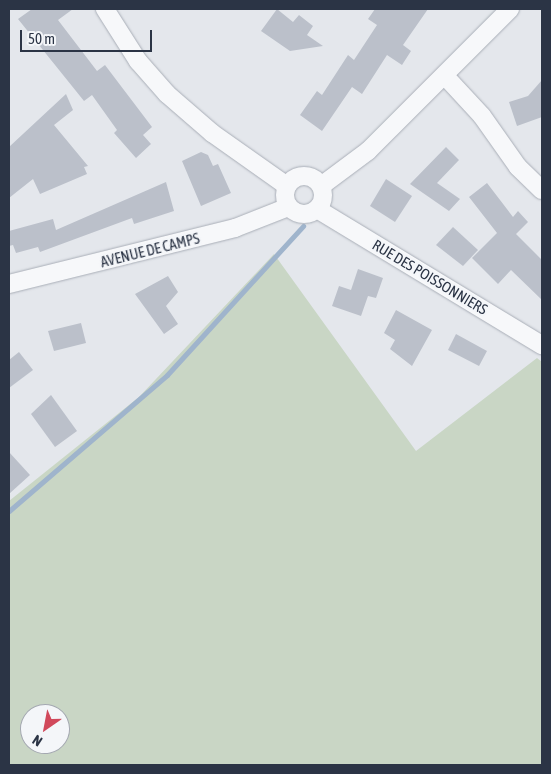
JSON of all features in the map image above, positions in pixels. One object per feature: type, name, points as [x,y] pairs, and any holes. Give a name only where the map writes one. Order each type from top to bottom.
[{"type":"street","points":[[106,9],[138,61],[167,94],[212,134],[287,186]]},
{"type":"street","points":[[321,186],[368,151],[510,9]]},
{"type":"street","points":[[445,76],[482,116],[518,167],[542,190]]},
{"type":"street","points":[[306,176],[321,186],[323,198],[317,209],[299,214],[288,207],[287,186],[306,176]]},
{"type":"street","name":"AVENUE DE CAMPS","points":[[9,284],[235,228],[288,207]]},
{"type":"street","name":"RUE DES POISSONNIERS","points":[[317,209],[542,345]]},
{"type":"green space","points":[[274,254],[416,451],[537,358],[542,362],[542,765],[9,765],[9,501],[139,397]]},
{"type":"building","points":[[32,9],[73,9],[58,20],[97,71],[105,65],[152,127],[143,135],[151,144],[136,158],[114,133],[117,130],[92,95],[84,101],[18,19]]},
{"type":"building","points":[[277,9],[293,22],[299,15],[313,26],[307,35],[323,46],[290,51],[261,31]]},
{"type":"building","points":[[375,9],[428,9],[403,45],[411,51],[402,65],[387,55],[362,94],[352,87],[322,131],[300,115],[317,91],[322,95],[348,55],[354,60],[377,25],[368,19]]},
{"type":"building","points":[[542,80],[542,117],[517,126],[509,102],[528,96]]},
{"type":"building","points":[[66,94],[73,110],[54,125],[88,166],[84,167],[87,174],[40,194],[33,179],[9,198],[9,147]]},
{"type":"building","points":[[446,147],[459,160],[437,183],[460,199],[449,211],[410,184]]},
{"type":"building","points":[[201,152],[208,155],[213,166],[218,164],[231,193],[201,206],[182,161]]},
{"type":"building","points":[[386,179],[412,196],[395,222],[370,206]]},
{"type":"building","points":[[166,182],[174,211],[134,224],[132,218],[40,252],[38,247],[16,253],[13,245],[9,246],[9,231],[53,219],[56,230]]},
{"type":"building","points":[[487,183],[513,217],[518,211],[528,222],[516,234],[542,260],[542,300],[511,270],[498,284],[472,258],[497,233],[469,197]]},
{"type":"building","points":[[453,227],[478,250],[463,266],[436,245]]},
{"type":"building","points":[[358,269],[383,278],[376,298],[368,296],[361,316],[332,306],[339,286],[351,290]]},
{"type":"building","points":[[168,276],[178,292],[166,306],[178,324],[164,334],[135,294]]},
{"type":"building","points":[[396,310],[432,330],[412,366],[390,349],[395,340],[384,333]]},
{"type":"building","points":[[81,323],[86,343],[54,351],[48,331]]},
{"type":"building","points":[[456,334],[487,351],[479,366],[448,350]]},
{"type":"building","points":[[19,352],[33,370],[9,388],[9,360]]},
{"type":"building","points":[[51,395],[77,431],[55,447],[31,414]]},
{"type":"building","points":[[9,452],[30,475],[9,494]]},
{"type":"waterway","points":[[9,511],[167,375],[303,226]]}]
